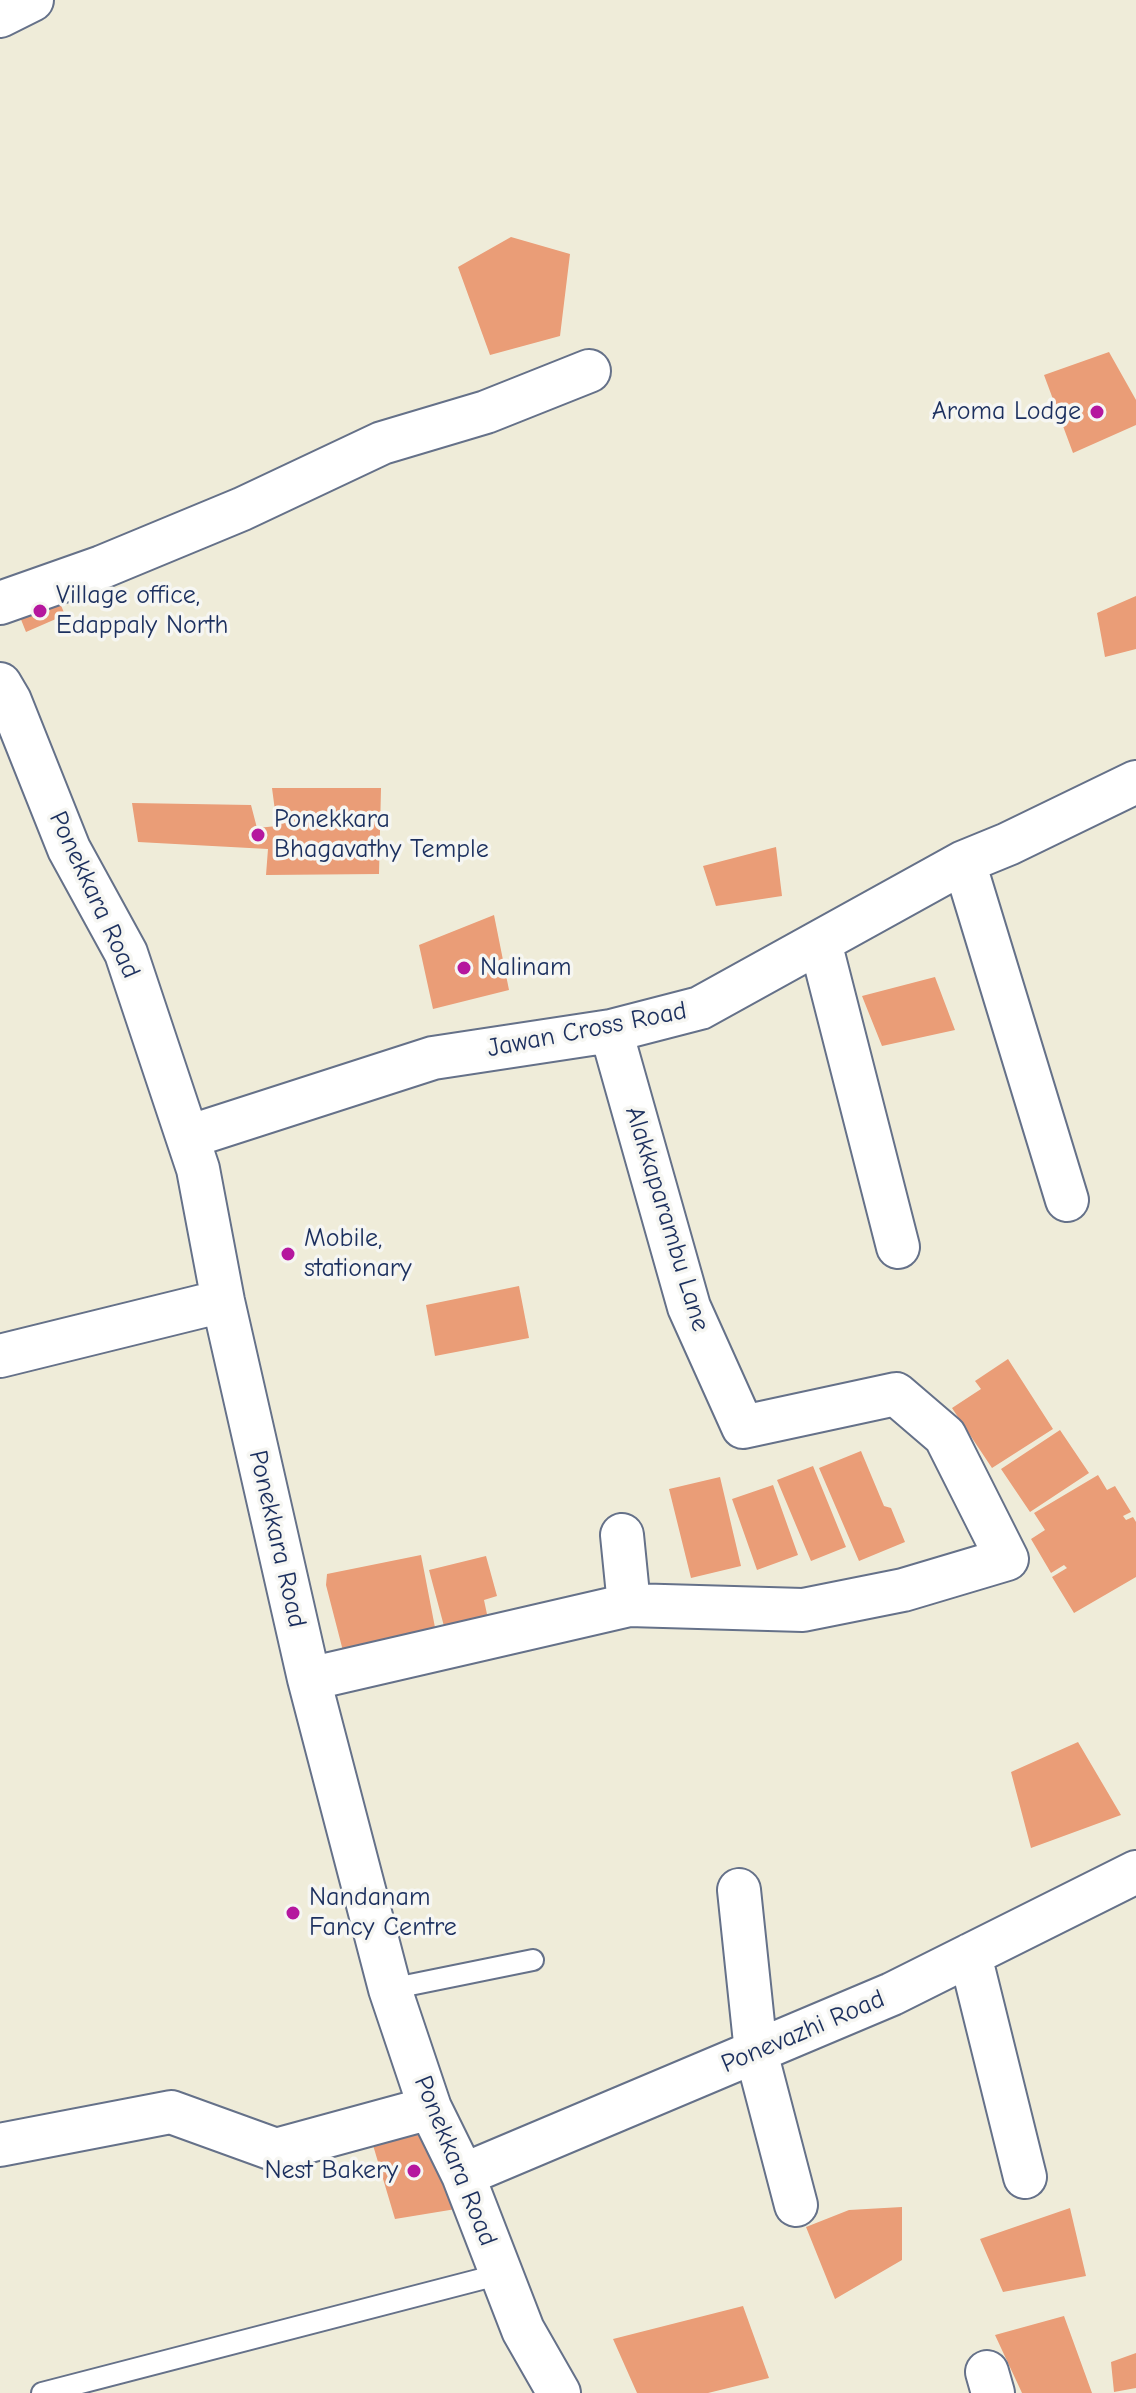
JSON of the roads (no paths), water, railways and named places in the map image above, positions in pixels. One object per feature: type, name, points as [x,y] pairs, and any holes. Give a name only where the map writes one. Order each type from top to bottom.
[{"type":"street","points":[[0,16],[32,0]]},
{"type":"street","points":[[0,603],[102,567],[242,509],[382,443],[486,412],[589,371]]},
{"type":"street","name":"Ponekkara Road","points":[[0,684],[10,701],[69,849],[126,953],[188,1137],[198,1169],[223,1301],[309,1679],[390,1989],[430,2108],[463,2175],[523,2330],[559,2393]]},
{"type":"street","name":"Jawan Cross Road","points":[[188,1137],[433,1058],[611,1031],[700,1008],[964,862],[1136,782]]},
{"type":"street","points":[[964,862],[1067,1200]]},
{"type":"street","points":[[820,942],[898,1247]]},
{"type":"street","name":"Alakkaparambu Lane","points":[[611,1031],[689,1307],[743,1427],[896,1394],[945,1436],[1007,1559],[903,1590],[803,1610],[629,1605]]},
{"type":"street","points":[[0,1356],[223,1301]]},
{"type":"street","points":[[309,1679],[629,1605],[622,1535]]},
{"type":"street","name":"Ponevazhi Road","points":[[463,2175],[892,1994],[1136,1872]]},
{"type":"street","points":[[739,1890],[756,2052],[796,2205]]},
{"type":"street","points":[[970,1955],[1025,2177]]},
{"type":"street","points":[[0,2145],[171,2112],[276,2150],[430,2108]]},
{"type":"lane","points":[[390,1989],[533,1960]]},
{"type":"lane","points":[[42,2393],[501,2274]]},
{"type":"place","name":"Aroma Lodge","points":[[1097,412]]},
{"type":"place","name":"Village office, Edappaly North","points":[[40,611]]},
{"type":"place","name":"Ponekkara Bhagavathy Temple","points":[[258,835]]},
{"type":"place","name":"Nalinam","points":[[464,968]]},
{"type":"place","name":"Mobile, stationary","points":[[288,1254]]},
{"type":"place","name":"Nandanam Fancy Centre","points":[[293,1913]]},
{"type":"place","name":"Nest Bakery","points":[[414,2171]]}]
